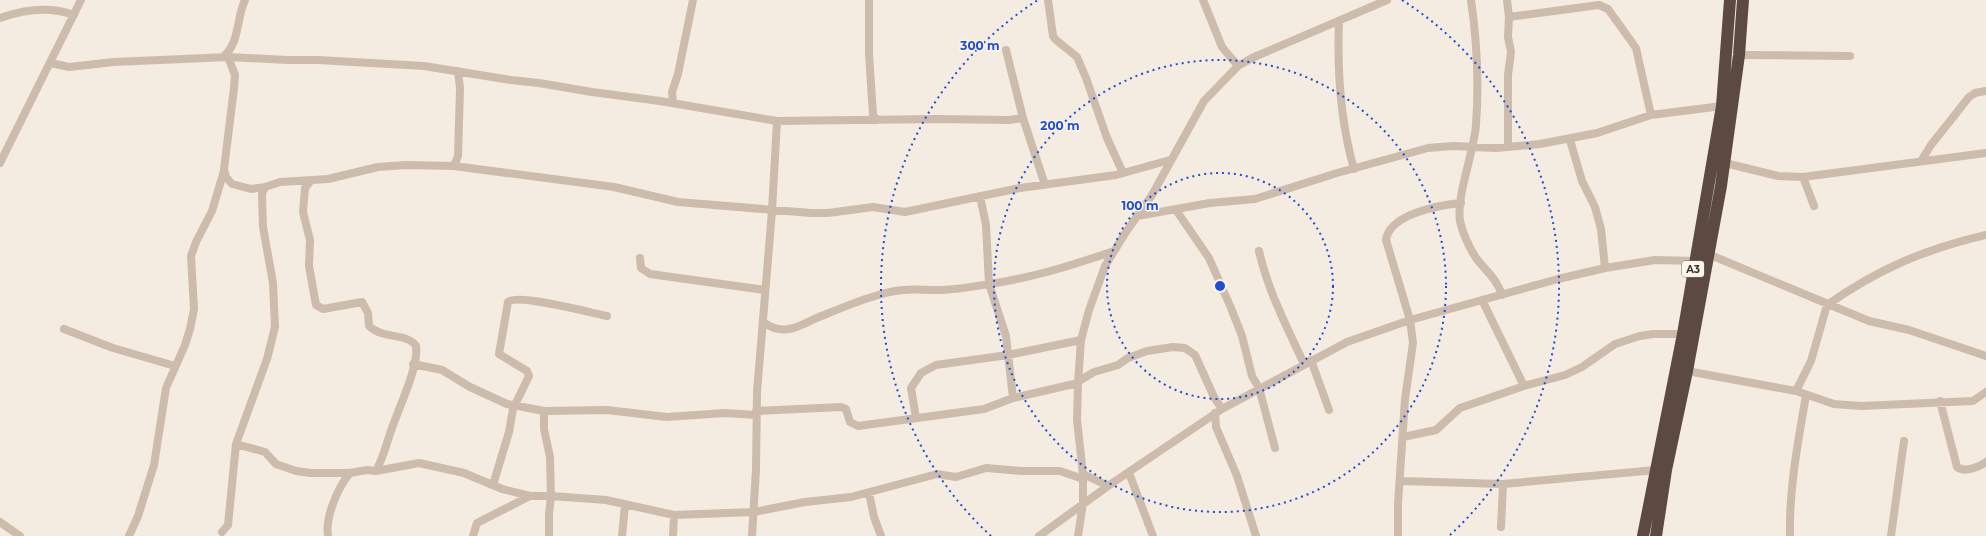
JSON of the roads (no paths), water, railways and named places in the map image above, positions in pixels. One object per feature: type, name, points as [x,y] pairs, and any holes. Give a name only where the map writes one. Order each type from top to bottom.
[{"type":"highway","name":"A3","points":[[1643,536],[1683,334],[1722,106],[1730,0]]},
{"type":"highway","name":"A3","points":[[1656,536],[1666,470],[1687,371],[1725,163],[1739,55],[1743,0]]},
{"type":"street","points":[[0,163],[81,0]]},
{"type":"street","points":[[226,57],[235,41],[240,10],[245,0]]},
{"type":"street","points":[[674,103],[672,92],[678,74],[692,0]]},
{"type":"street","points":[[868,0],[872,118]]},
{"type":"street","points":[[1048,0],[1054,39],[1077,57],[1086,78],[1106,138],[1123,173]]},
{"type":"street","points":[[1203,0],[1222,46],[1238,66]]},
{"type":"street","points":[[1078,536],[1083,503],[1083,477],[1077,420],[1081,340],[1089,310],[1105,266],[1152,195],[1204,101],[1238,66],[1252,58],[1339,22],[1387,0]]},
{"type":"street","points":[[1471,0],[1477,68],[1476,125],[1461,202],[1460,220],[1468,245],[1476,258],[1499,284],[1502,295]]},
{"type":"street","points":[[1507,0],[1509,17],[1508,37],[1511,52],[1508,75],[1508,148]]},
{"type":"street","points":[[1509,17],[1599,3],[1608,9],[1636,48],[1651,115]]},
{"type":"street","points":[[0,18],[20,11],[38,9],[55,10],[74,15]]},
{"type":"street","points":[[1339,22],[1338,62],[1342,122],[1354,169]]},
{"type":"street","points":[[1006,50],[1023,118],[1032,141],[1045,184]]},
{"type":"street","points":[[1739,55],[1850,56]]},
{"type":"street","points":[[51,63],[69,67],[114,62],[226,57],[318,60],[424,66],[674,103],[777,121],[872,118],[1009,120],[1023,118]]},
{"type":"street","points":[[129,536],[138,516],[154,465],[163,397],[187,338],[194,309],[191,256],[196,242],[212,211],[224,171],[234,88],[234,75],[226,57]]},
{"type":"street","points":[[454,166],[458,156],[460,88],[458,71]]},
{"type":"street","points":[[1921,161],[1931,145],[1969,96],[1975,93],[1986,92]]},
{"type":"street","points":[[1137,216],[1210,203],[1256,198],[1428,148],[1453,146],[1472,148],[1508,148],[1570,140],[1611,130],[1651,115],[1722,106]]},
{"type":"street","points":[[752,536],[754,512],[756,413],[772,211],[777,121]]},
{"type":"street","points":[[1570,140],[1582,181],[1595,207],[1601,229],[1605,268]]},
{"type":"street","points":[[1725,163],[1778,176],[1804,177],[1901,166],[1921,161],[1986,153]]},
{"type":"street","points":[[458,156],[464,167]]},
{"type":"street","points":[[220,188],[232,184],[263,191],[280,182],[303,184],[311,180],[328,179],[388,166],[454,166],[614,187],[678,202],[772,211],[828,213],[873,207],[905,212],[1045,184],[1094,179],[1123,173],[1170,160]]},
{"type":"street","points":[[224,171],[232,184]]},
{"type":"street","points":[[1804,177],[1814,206]]},
{"type":"street","points":[[303,184],[303,212],[310,240],[309,266],[316,305],[323,309],[362,302],[368,313],[369,326],[375,332],[411,341],[415,344],[416,349],[414,364],[405,394],[391,429],[385,455],[376,470]]},
{"type":"street","points":[[222,532],[228,525],[236,444],[267,359],[275,327],[273,283],[263,227],[263,191]]},
{"type":"street","points":[[980,196],[986,225],[989,284],[1006,336],[1013,398]]},
{"type":"street","points":[[1398,536],[1405,399],[1413,343],[1410,320],[1386,240],[1386,234],[1391,227],[1416,213],[1443,204],[1461,202]]},
{"type":"street","points":[[1176,210],[1209,258],[1242,336],[1252,376],[1259,388],[1275,448]]},
{"type":"street","points":[[1796,391],[1811,361],[1827,304],[1890,266],[1946,244],[1986,235]]},
{"type":"street","points":[[763,322],[770,328],[797,328],[824,314],[876,295],[908,288],[932,290],[989,284],[1046,272],[1114,251]]},
{"type":"street","points":[[1259,251],[1263,269],[1273,295],[1304,364]]},
{"type":"street","points":[[1708,254],[1869,321],[1909,330],[1986,356]]},
{"type":"street","points":[[640,258],[641,268],[650,274],[765,290]]},
{"type":"street","points":[[1039,536],[1083,503],[1219,411],[1259,388],[1347,342],[1410,320],[1605,268],[1655,260],[1695,261]]},
{"type":"street","points":[[493,485],[509,432],[512,413],[511,404],[529,376],[527,371],[499,354],[508,302],[510,300],[546,302],[607,316]]},
{"type":"street","points":[[1482,300],[1524,386]]},
{"type":"street","points":[[762,333],[770,328]]},
{"type":"street","points":[[64,329],[113,348],[175,366]]},
{"type":"street","points":[[1404,437],[1436,430],[1460,408],[1582,368],[1616,344],[1640,336],[1654,334],[1683,334]]},
{"type":"street","points":[[916,418],[911,388],[921,373],[936,365],[1008,355],[1081,340]]},
{"type":"street","points":[[414,364],[442,370],[470,387],[511,404],[544,411],[607,410],[667,417],[841,407],[846,409],[850,422],[858,426],[984,409],[1013,398],[1079,382],[1094,372],[1118,365],[1128,358],[1147,351],[1173,347],[1185,348],[1196,355],[1214,397],[1219,411],[1216,427],[1237,476],[1256,536]]},
{"type":"street","points":[[1311,360],[1329,410]]},
{"type":"street","points":[[1079,366],[1094,372]]},
{"type":"street","points":[[1687,371],[1796,391],[1834,404],[1861,406],[1940,401],[1973,401],[1986,392]]},
{"type":"street","points":[[1790,536],[1790,502],[1796,452],[1806,395]]},
{"type":"street","points":[[1940,401],[1958,467],[1964,470],[1970,469],[1986,462]]},
{"type":"street","points":[[544,411],[544,429],[550,457],[550,536]]},
{"type":"street","points":[[1202,422],[1216,427]]},
{"type":"street","points":[[1891,536],[1904,441]]},
{"type":"street","points":[[236,444],[264,452],[276,464],[296,471],[311,473],[350,473],[418,463],[464,473],[493,485],[530,496],[606,500],[674,515],[754,512],[805,502],[869,494],[937,474],[956,477],[986,468],[1022,471],[1060,471],[1108,486]]},
{"type":"street","points":[[385,455],[393,467]]},
{"type":"street","points":[[1400,481],[1503,484],[1656,470]]},
{"type":"street","points":[[328,536],[331,513],[336,495],[341,484],[350,473]]},
{"type":"street","points":[[1129,473],[1153,536]]},
{"type":"street","points":[[1501,527],[1503,484]]},
{"type":"street","points":[[869,494],[874,517],[881,536]]},
{"type":"street","points":[[473,536],[477,523],[530,496]]},
{"type":"street","points":[[622,536],[625,505]]},
{"type":"street","points":[[673,536],[674,515]]},
{"type":"street","points":[[0,522],[20,536]]}]
